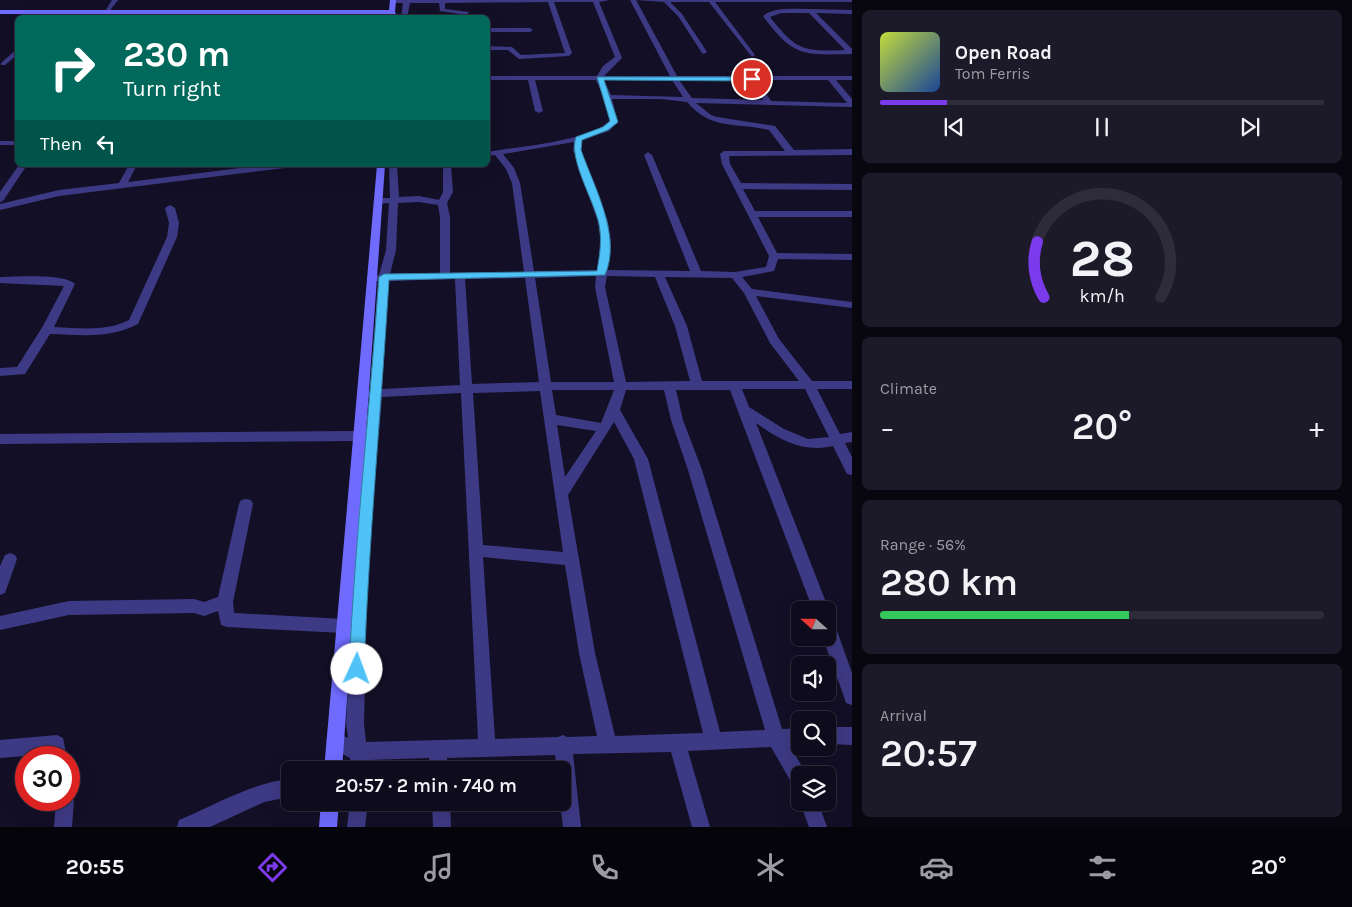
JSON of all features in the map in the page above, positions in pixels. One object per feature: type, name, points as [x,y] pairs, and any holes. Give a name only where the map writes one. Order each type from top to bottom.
[{"type":"street","points":[[106,12],[115,0]]},
{"type":"street","points":[[0,12],[106,12],[135,15],[394,15],[393,0],[607,0]]},
{"type":"street","points":[[404,15],[407,0]]},
{"type":"street","points":[[442,0],[442,10],[468,13]]},
{"type":"street","points":[[531,78],[540,67],[569,53],[550,0]]},
{"type":"street","points":[[595,0],[619,58],[606,68],[599,78]]},
{"type":"street","points":[[633,0],[676,79],[690,99],[706,116],[772,128],[791,152]]},
{"type":"street","points":[[639,0],[852,0]]},
{"type":"street","points":[[785,0],[794,11]]},
{"type":"street","points":[[666,1],[680,15],[704,52]]},
{"type":"street","points":[[711,1],[752,55]]},
{"type":"street","points":[[811,11],[852,52]]},
{"type":"street","points":[[852,12],[771,12],[766,16],[792,46],[812,52],[852,52]]},
{"type":"street","points":[[490,30],[530,30]]},
{"type":"street","points":[[490,48],[510,48],[519,57],[540,67],[599,78],[852,78]]},
{"type":"street","points":[[2,64],[15,53]]},
{"type":"street","points":[[2,64],[15,64]]},
{"type":"street","points":[[490,78],[531,78]]},
{"type":"street","points":[[531,78],[539,111]]},
{"type":"street","points":[[492,154],[578,139],[612,125],[614,122],[608,97],[599,78]]},
{"type":"street","points":[[830,78],[852,104]]},
{"type":"street","points":[[752,79],[769,103]]},
{"type":"street","points":[[608,97],[852,104]]},
{"type":"street","points":[[561,494],[614,410],[620,397],[621,386],[600,288],[606,241],[602,222],[577,150],[578,139]]},
{"type":"street","points":[[0,144],[15,143]]},
{"type":"street","points":[[371,278],[601,273],[735,275],[770,270],[774,256],[726,164],[724,154],[852,152]]},
{"type":"street","points":[[492,154],[510,168],[516,183],[561,494],[587,653],[608,744]]},
{"type":"street","points":[[648,155],[697,274]]},
{"type":"street","points":[[0,199],[22,167]]},
{"type":"street","points":[[122,185],[132,167]]},
{"type":"street","points":[[195,176],[200,167]]},
{"type":"street","points":[[0,207],[59,193],[269,167]]},
{"type":"street","points":[[334,761],[357,436],[369,395],[384,277],[391,250],[395,167],[380,170],[371,278],[369,395],[355,724],[358,761]]},
{"type":"street","points":[[444,276],[445,217],[442,203],[448,192],[447,167]]},
{"type":"street","points":[[738,186],[852,187]]},
{"type":"street","points":[[378,201],[419,199],[442,203]]},
{"type":"street","points":[[46,330],[110,332],[124,329],[134,322],[172,237],[174,223],[170,208]]},
{"type":"street","points":[[752,214],[852,214]]},
{"type":"street","points":[[774,256],[852,257]]},
{"type":"street","points":[[659,274],[681,326],[697,386]]},
{"type":"street","points":[[735,275],[749,292],[774,340],[808,384],[852,470]]},
{"type":"street","points":[[460,276],[487,746]]},
{"type":"street","points":[[0,280],[60,281],[70,284],[46,330],[21,371],[0,372]]},
{"type":"street","points":[[749,292],[852,305]]},
{"type":"street","points":[[369,395],[402,391],[468,391],[546,387],[852,385]]},
{"type":"street","points":[[669,386],[677,420],[698,479],[776,738],[792,766]]},
{"type":"street","points":[[736,386],[818,601]]},
{"type":"street","points":[[614,410],[641,459],[714,742]]},
{"type":"street","points":[[745,410],[790,437],[804,442],[817,444],[836,438],[852,437]]},
{"type":"street","points":[[550,419],[604,428]]},
{"type":"street","points":[[0,439],[357,436]]},
{"type":"street","points":[[246,504],[224,602],[227,620],[343,626]]},
{"type":"street","points":[[476,550],[572,559]]},
{"type":"street","points":[[0,588],[10,559]]},
{"type":"street","points":[[0,623],[69,608],[194,606],[204,609],[224,602]]},
{"type":"street","points":[[836,644],[847,666],[852,697]]},
{"type":"street","points":[[836,736],[852,736]]},
{"type":"street","points":[[335,741],[356,751],[438,750],[487,746],[563,744],[714,742],[791,737]]},
{"type":"street","points":[[677,743],[701,827]]},
{"type":"street","points":[[34,746],[57,744],[57,746]]},
{"type":"street","points":[[563,744],[572,827]]},
{"type":"street","points":[[0,749],[15,748]]},
{"type":"street","points":[[438,750],[439,761]]},
{"type":"street","points":[[186,827],[208,820],[253,797],[281,788]]},
{"type":"street","points":[[63,827],[64,811]]},
{"type":"street","points":[[328,827],[329,811]]},
{"type":"street","points":[[356,827],[358,811]]},
{"type":"street","points":[[441,811],[442,827]]},
{"type":"street","points":[[812,811],[818,827]]},
{"type":"route","points":[[357,669],[361,558],[376,394],[384,277],[601,273],[606,241],[602,222],[577,150],[578,139],[606,129],[614,122],[608,97],[599,78],[752,79]]}]
